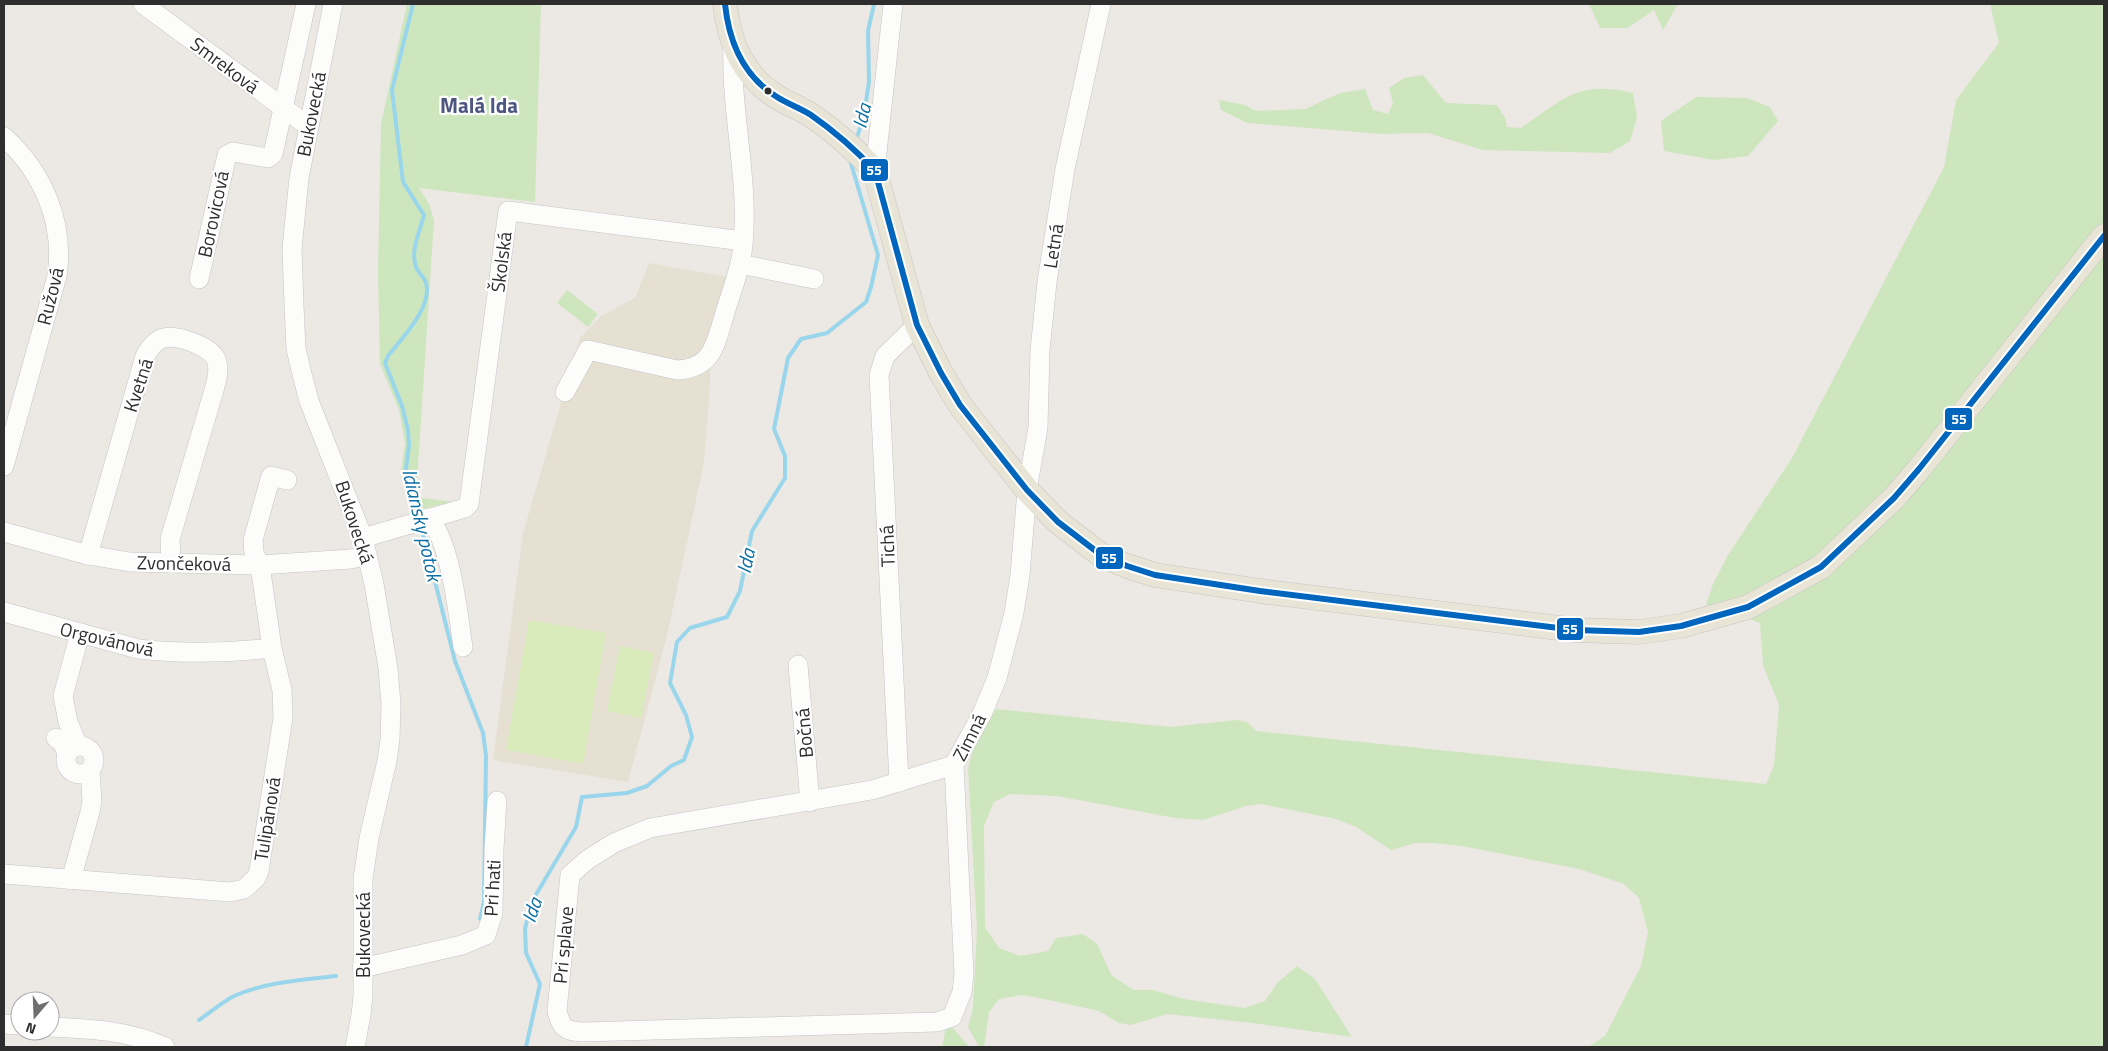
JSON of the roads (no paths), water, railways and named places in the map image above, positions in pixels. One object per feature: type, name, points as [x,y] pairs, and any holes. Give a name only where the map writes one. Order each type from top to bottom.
[{"type":"main road","points":[[725,4],[743,84],[776,97],[810,115],[867,162],[917,325],[941,373],[960,405],[1027,490],[1075,536],[1101,555],[1155,575],[1292,595],[1575,630],[1639,632],[1681,626],[1748,607],[1821,567],[1894,498],[1926,461],[2104,236]]},
{"type":"street","name":"Smreková","points":[[143,4],[308,126]]},
{"type":"street","points":[[283,108],[306,4]]},
{"type":"street","name":"Bukovecká","points":[[334,4],[299,178],[292,249],[296,349],[309,401],[365,547],[388,668],[391,724],[387,761],[365,863],[362,903],[362,1015],[355,1047]]},
{"type":"street","points":[[867,162],[893,4]]},
{"type":"street","name":"Letná","points":[[1027,490],[1038,428],[1040,350],[1047,282],[1065,169],[1101,4]]},
{"type":"street","points":[[565,392],[588,350],[677,370],[689,369],[710,356],[740,264],[743,241],[743,84]]},
{"type":"street","name":"Borovicová","points":[[199,279],[227,155],[233,152],[268,158],[271,156],[283,108]]},
{"type":"street","name":"Ružová","points":[[4,137],[30,165],[44,188],[53,215],[59,245],[59,257],[57,276],[4,466]]},
{"type":"street","name":"Školská","points":[[365,547],[419,521],[465,508],[470,500],[508,211],[743,241]]},
{"type":"street","points":[[740,264],[814,279]]},
{"type":"street","name":"Tichá","points":[[899,782],[880,375],[885,356],[917,325]]},
{"type":"street","name":"Kvetná","points":[[88,554],[145,356],[157,341],[165,337],[190,342],[209,351],[215,358],[218,367],[214,390],[170,539],[171,563]]},
{"type":"street","points":[[260,565],[254,553],[253,540],[271,476],[287,480]]},
{"type":"street","name":"Zimná","points":[[952,1017],[962,992],[964,974],[954,765],[982,714],[997,678],[1009,636],[1020,575],[1027,490]]},
{"type":"street","points":[[419,521],[438,530],[442,539],[453,586],[463,647]]},
{"type":"street","name":"Zvončeková","points":[[4,532],[88,554],[130,562],[260,565],[351,559],[365,547]]},
{"type":"street","name":"Tulipánová","points":[[4,874],[230,892],[244,889],[250,884],[259,871],[263,855],[283,718],[282,690],[272,648],[260,565]]},
{"type":"street","name":"Orgovánová","points":[[4,612],[138,649],[161,652],[233,652],[272,648]]},
{"type":"street","points":[[65,756],[68,722],[63,696],[80,633]]},
{"type":"street","name":"Bočná","points":[[798,665],[810,802]]},
{"type":"street","points":[[56,738],[62,742],[67,767],[73,773],[83,774],[90,770],[92,801],[71,880]]},
{"type":"street","name":"Pri splave","points":[[952,1017],[936,1022],[582,1032],[568,1030],[561,1025],[557,1011],[570,875],[587,860],[614,843],[650,828],[872,790],[954,765]]},
{"type":"street","name":"Pri hati","points":[[362,968],[462,945],[486,935],[493,913],[497,801]]},
{"type":"street","points":[[60,1027],[98,1029],[130,1034],[159,1045]]},
{"type":"waterway","name":"Idiansky potok","points":[[413,4],[392,90],[403,182],[424,215],[416,241],[414,261],[425,281],[427,292],[420,312],[385,363],[402,406],[408,430],[409,445],[406,468],[418,517]]},
{"type":"waterway","name":"Ida","points":[[856,141],[864,114],[869,82],[868,31],[874,4]]},
{"type":"waterway","name":"Ida","points":[[526,1047],[540,984],[526,953],[525,929],[531,903],[576,827],[582,797],[627,793],[647,786],[671,766],[684,760],[692,737],[686,715],[670,683],[677,642],[690,628],[727,617],[740,591],[752,531],[785,478],[785,456],[774,429],[788,358],[801,339],[827,333],[866,302],[878,255],[850,160]]},
{"type":"waterway","name":"Idiansky potok","points":[[421,526],[455,661],[483,733],[486,756],[484,902],[480,919]]},
{"type":"waterway","name":"Idiansky potok","points":[[199,1020],[230,998],[246,991],[284,982],[336,976]]},
{"type":"district","name":"Malá Ida","points":[[479,106]]}]
